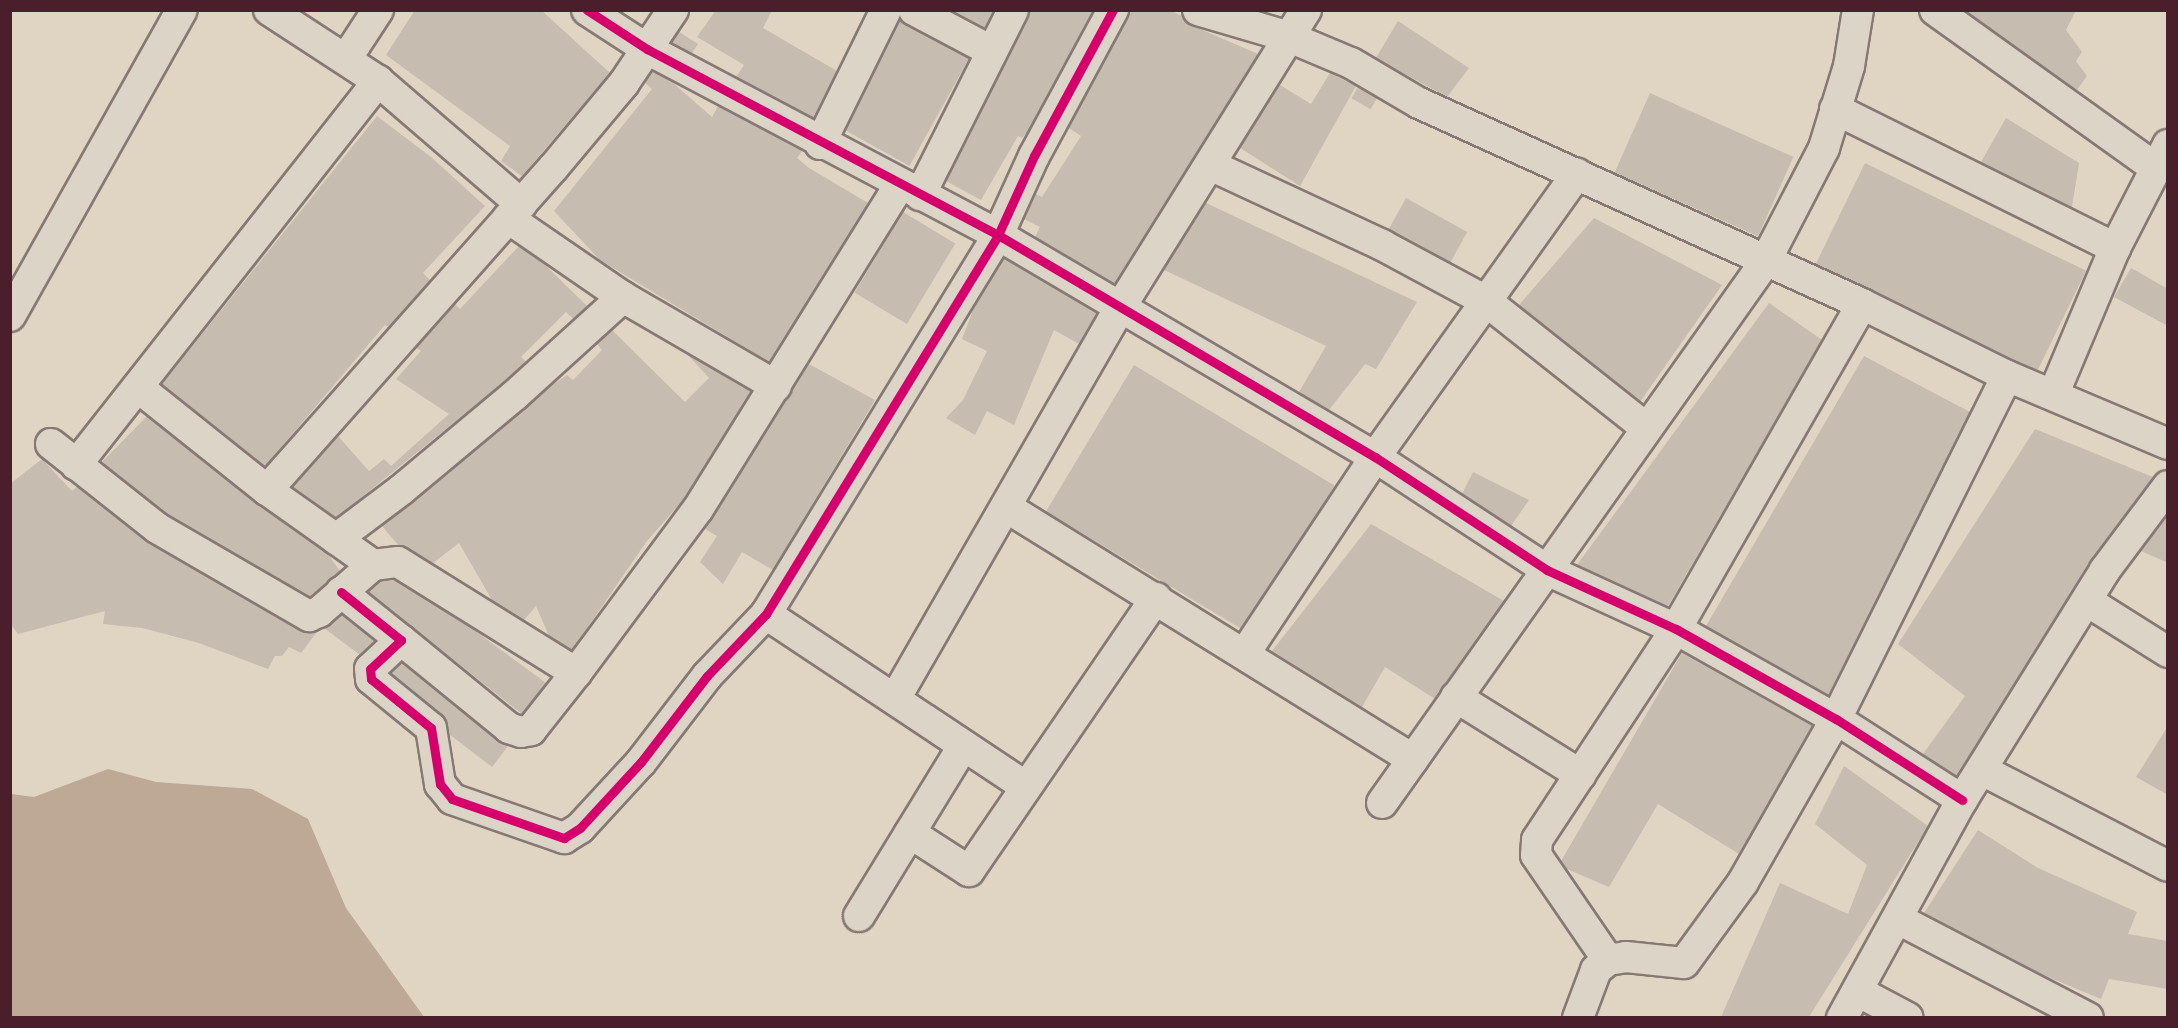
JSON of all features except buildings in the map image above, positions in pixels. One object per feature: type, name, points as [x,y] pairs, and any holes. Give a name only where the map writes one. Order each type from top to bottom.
[{"type":"street","points":[[10,316],[182,10]]},
{"type":"street","points":[[269,10],[378,81],[515,211],[623,297],[776,386]]},
{"type":"street","points":[[346,59],[378,10]]},
{"type":"street","points":[[587,10],[647,49],[820,144],[998,235],[1375,457],[1547,570],[1676,628],[1836,718],[1962,800]]},
{"type":"street","points":[[267,490],[515,211],[624,83],[673,10]]},
{"type":"street","points":[[820,144],[886,10]]},
{"type":"street","points":[[914,10],[991,51]]},
{"type":"street","points":[[341,592],[509,728],[521,732],[531,730],[698,509],[776,386],[910,190],[991,51],[1012,10]]},
{"type":"street","points":[[401,640],[370,669],[371,679],[431,728],[440,784],[452,799],[564,838],[600,808],[707,676],[766,614],[998,235],[1034,156],[1113,10]]},
{"type":"street","points":[[1198,10],[1289,37],[1351,63],[1419,103],[1765,262],[1862,304],[2007,376],[2054,393],[2168,444]]},
{"type":"street","points":[[896,697],[1121,306],[1306,10]]},
{"type":"street","points":[[1382,803],[1765,262],[1824,148],[1849,66],[1858,10]]},
{"type":"street","points":[[1935,10],[2162,156],[2115,248],[2054,393]]},
{"type":"street","points":[[76,465],[378,81]]},
{"type":"street","points":[[1836,109],[2115,248]]},
{"type":"street","points":[[1210,165],[1382,245],[1486,301],[1646,428]]},
{"type":"street","points":[[1245,653],[1375,457],[1577,174]]},
{"type":"street","points":[[336,539],[506,402],[623,297]]},
{"type":"street","points":[[1608,960],[1536,855],[1537,840],[1676,628],[1862,304]]},
{"type":"street","points":[[1578,1017],[1596,970],[1608,960],[1626,957],[1672,964],[1684,963],[1693,956],[1743,882],[1836,718],[2007,376]]},
{"type":"street","points":[[139,387],[267,490],[373,565]]},
{"type":"street","points":[[51,444],[157,528],[309,616],[319,612],[373,565],[399,562],[576,673]]},
{"type":"street","points":[[1842,1017],[1858,992],[1962,800],[2142,515],[2168,486]]},
{"type":"street","points":[[1006,507],[1413,759]]},
{"type":"street","points":[[910,833],[967,872],[1156,598]]},
{"type":"street","points":[[2087,601],[2168,652]]},
{"type":"street","points":[[766,614],[896,697],[963,746],[1026,787]]},
{"type":"street","points":[[1456,697],[1581,775]]},
{"type":"street","points":[[859,916],[963,746]]},
{"type":"street","points":[[1982,770],[2168,866]]},
{"type":"street","points":[[1898,919],[2088,1017]]},
{"type":"street","points":[[1858,992],[1908,1017]]},
{"type":"shaded area","points":[[108,769],[156,782],[252,789],[308,819],[346,908],[424,1017],[11,1017],[11,794],[34,797]]},
{"type":"cycle path","points":[[587,10],[647,49],[998,235],[1375,457],[1547,570],[1676,629],[1836,719],[1962,800]]},
{"type":"cycle path","points":[[341,592],[401,640],[370,669],[371,679],[431,728],[440,784],[452,799],[564,838],[580,828],[641,762],[707,676],[766,614],[998,235],[1034,156],[1113,10]]}]
